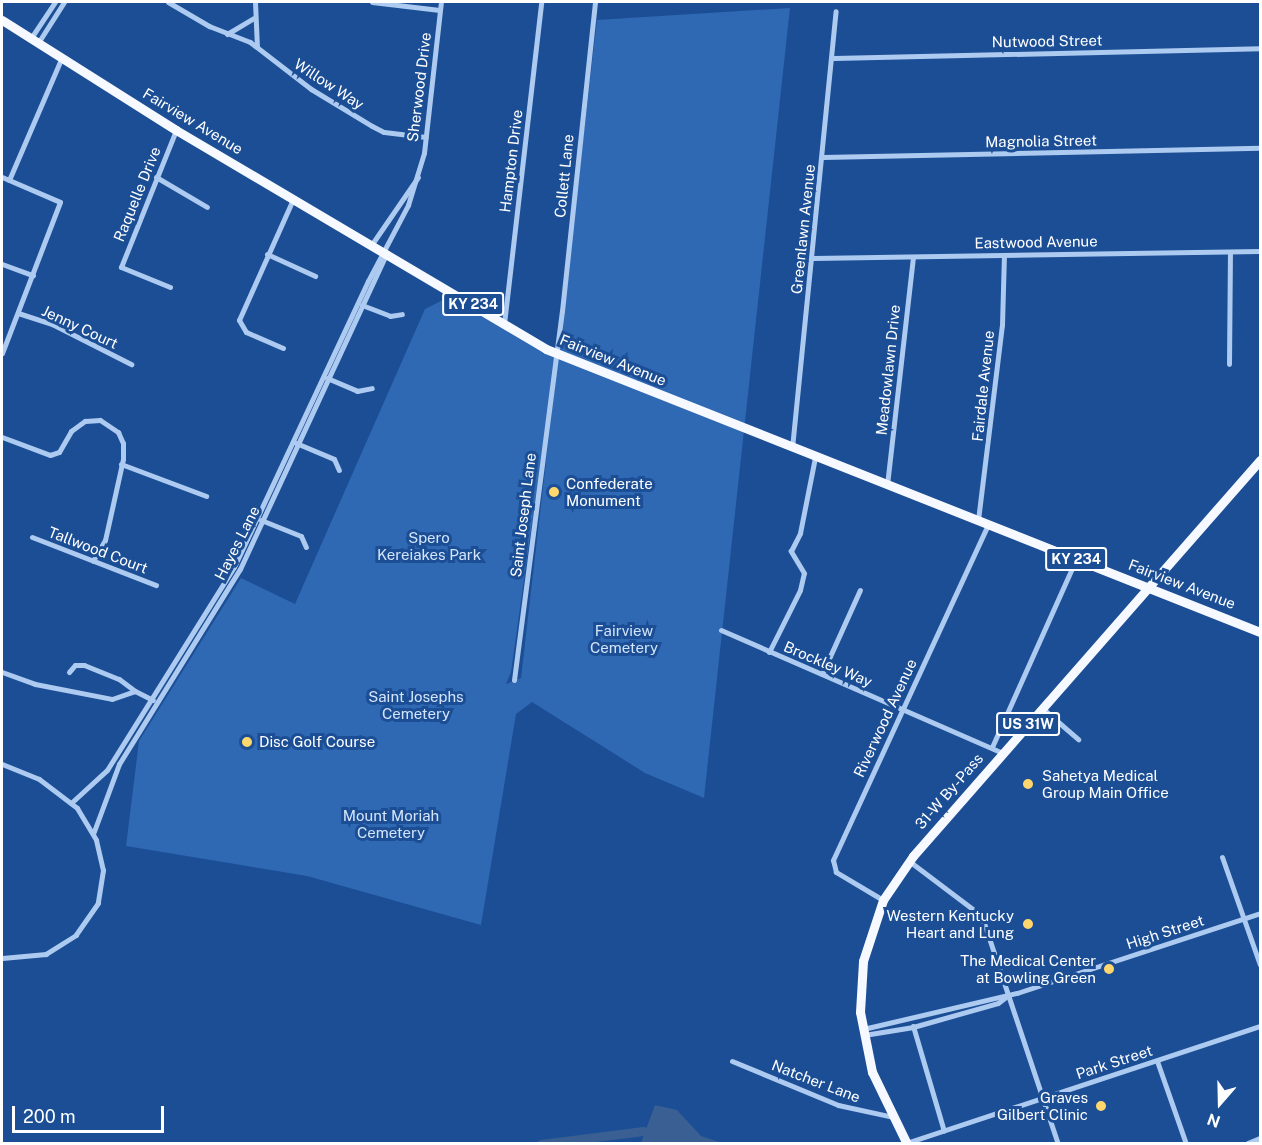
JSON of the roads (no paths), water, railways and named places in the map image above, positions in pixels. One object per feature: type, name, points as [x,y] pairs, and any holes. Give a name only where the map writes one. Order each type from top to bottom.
[{"type":"main road","name":"Fairview Avenue","points":[[2,20],[176,130],[556,353],[1260,632]]},
{"type":"main road","name":"31-W By-Pass","points":[[907,1143],[872,1072],[862,1032],[863,961],[884,900],[909,861],[1260,460]]},
{"type":"street","points":[[35,41],[55,2]]},
{"type":"street","points":[[35,41],[64,2]]},
{"type":"street","name":"Willow Way","points":[[168,2],[227,34],[257,47],[310,89],[372,126],[426,137]]},
{"type":"street","points":[[255,2],[257,47]]},
{"type":"street","points":[[372,2],[440,10]]},
{"type":"street","name":"Sherwood Drive","points":[[385,251],[408,205],[419,175],[426,137],[441,2]]},
{"type":"street","name":"Hampton Drive","points":[[504,324],[541,2]]},
{"type":"street","name":"Collett Lane","points":[[556,353],[595,2]]},
{"type":"street","name":"Greenlawn Avenue","points":[[792,448],[834,58],[837,11]]},
{"type":"street","points":[[227,34],[254,18]]},
{"type":"street","name":"Nutwood Street","points":[[834,58],[1260,48]]},
{"type":"street","points":[[9,180],[61,59]]},
{"type":"street","name":"Raquelle Drive","points":[[170,287],[121,267],[176,130]]},
{"type":"street","name":"Magnolia Street","points":[[823,157],[1260,147]]},
{"type":"street","name":"Sherwood Drive","points":[[372,244],[419,175]]},
{"type":"street","points":[[2,177],[58,200],[58,207],[33,275],[2,352]]},
{"type":"street","points":[[156,177],[207,207]]},
{"type":"street","points":[[283,348],[246,332],[239,320],[294,198]]},
{"type":"street","name":"Hayes Lane","points":[[93,834],[116,770],[237,575],[295,442],[385,251]]},
{"type":"street","name":"Eastwood Avenue","points":[[813,258],[1260,251]]},
{"type":"street","points":[[1229,364],[1230,252]]},
{"type":"street","points":[[267,254],[315,276]]},
{"type":"street","name":"Fairdale Avenue","points":[[978,520],[1002,325],[1004,255]]},
{"type":"street","name":"Meadowlawn Drive","points":[[887,485],[913,258]]},
{"type":"street","points":[[2,264],[33,275]]},
{"type":"street","points":[[360,304],[390,316],[402,314]]},
{"type":"street","name":"Jenny Court","points":[[18,313],[52,324],[131,364]]},
{"type":"street","name":"Saint Joseph Lane","points":[[514,680],[556,353]]},
{"type":"street","points":[[326,377],[357,391],[372,388]]},
{"type":"street","points":[[2,437],[53,454],[78,425],[100,420],[121,435],[121,464],[105,540],[93,561]]},
{"type":"street","points":[[295,442],[334,459],[339,470]]},
{"type":"street","points":[[769,652],[800,590],[804,573],[791,552],[800,533],[815,457]]},
{"type":"street","points":[[121,464],[206,496]]},
{"type":"street","points":[[260,519],[301,536],[306,547]]},
{"type":"street","name":"Hayes Lane","points":[[71,802],[107,770],[234,567],[260,519]]},
{"type":"street","name":"Riverwood Avenue","points":[[884,900],[837,874],[832,864],[988,524]]},
{"type":"street","name":"Tallwood Court","points":[[32,537],[156,585]]},
{"type":"street","points":[[992,747],[1076,559]]},
{"type":"street","points":[[822,674],[860,590]]},
{"type":"street","name":"Brockley Way","points":[[721,630],[1003,753]]},
{"type":"street","points":[[69,672],[76,664],[84,665],[119,679],[135,691],[157,702]]},
{"type":"street","points":[[2,672],[40,685],[112,699],[135,691]]},
{"type":"street","points":[[1042,708],[1078,739]]},
{"type":"street","points":[[2,764],[39,778],[71,802],[93,834],[103,878],[98,903],[86,924],[70,940],[51,951],[29,958],[2,958]]},
{"type":"street","points":[[1222,857],[1260,965]]},
{"type":"street","points":[[909,861],[978,914],[1058,1143]]},
{"type":"street","name":"High Street","points":[[862,1032],[912,1024],[998,1003],[1008,995],[1260,913]]},
{"type":"street","points":[[912,1024],[944,1131]]},
{"type":"street","name":"Park Street","points":[[907,1143],[1260,1026]]},
{"type":"street","name":"Natcher Lane","points":[[732,1061],[842,1106],[893,1118]]},
{"type":"street","points":[[1157,1061],[1186,1143]]},
{"type":"street","points":[[1248,1143],[1260,1139]]},
{"type":"waterway","points":[[541,1144],[643,1131],[655,1134]]},
{"type":"place","name":"Confederate Monument","points":[[554,492]]},
{"type":"place","name":"Disc Golf Course","points":[[247,742]]},
{"type":"place","name":"Sahetya Medical Group Main Office","points":[[1028,784]]},
{"type":"place","name":"Western Kentucky Heart and Lung","points":[[1028,924]]},
{"type":"place","name":"The Medical Center at Bowling Green","points":[[1109,969]]},
{"type":"place","name":"Graves Gilbert Clinic","points":[[1101,1106]]},
{"type":"park label","name":"Spero Kereiakes Park","points":[[429,546]]},
{"type":"park label","name":"Fairview Cemetery","points":[[624,638]]},
{"type":"park label","name":"Saint Josephs Cemetery","points":[[416,704]]},
{"type":"park label","name":"Mount Moriah Cemetery","points":[[391,824]]}]
